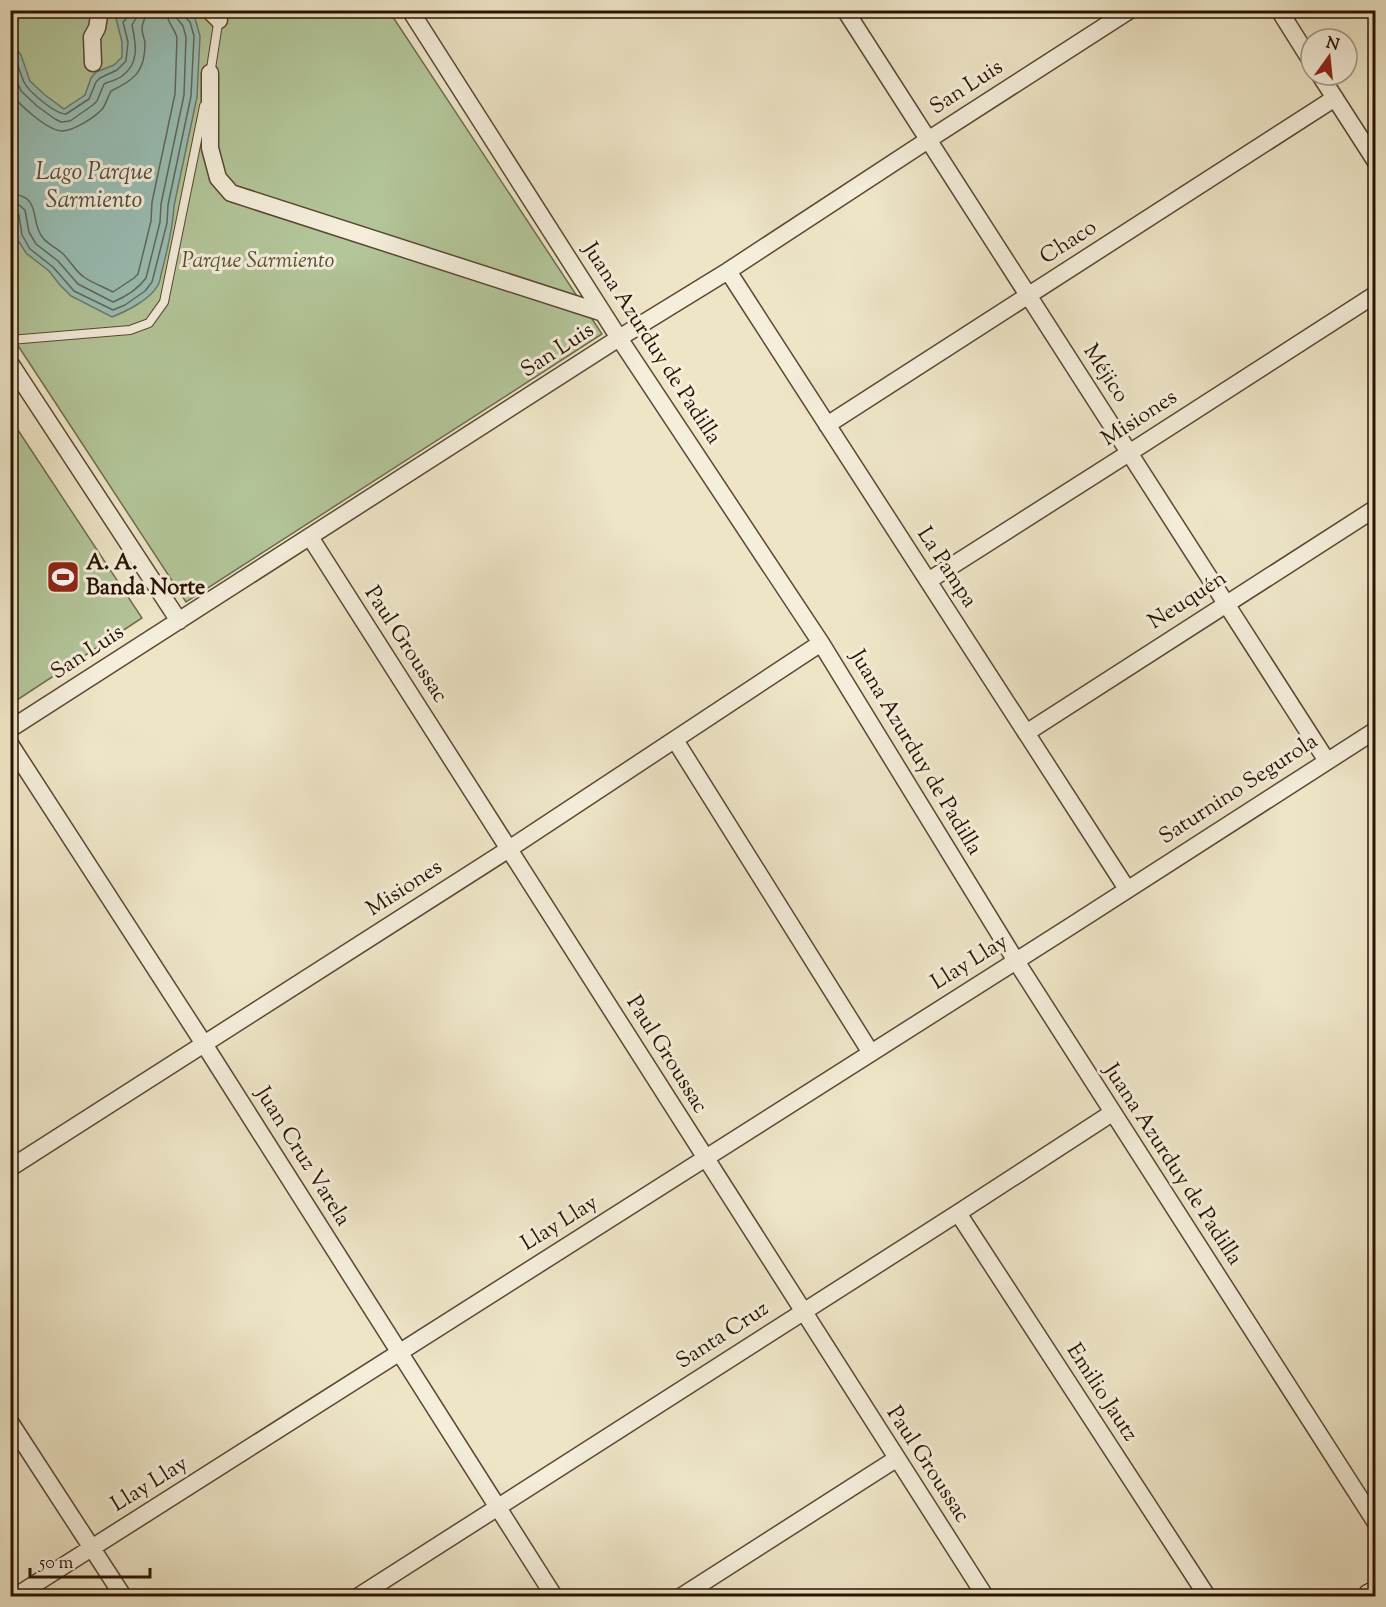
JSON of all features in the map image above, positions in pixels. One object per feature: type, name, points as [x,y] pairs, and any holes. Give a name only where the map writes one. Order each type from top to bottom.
[{"type":"main road","points":[[1370,1596],[1376,1593]]},
{"type":"street","points":[[93,63],[92,37],[97,28],[100,10]]},
{"type":"street","name":"Juana Azurduy de Padilla","points":[[410,10],[619,338],[821,643],[1016,961],[1376,1523]]},
{"type":"street","name":"Méjico","points":[[845,10],[1327,761]]},
{"type":"street","name":"San Luis","points":[[10,729],[1130,10]]},
{"type":"street","points":[[1279,10],[1299,42]]},
{"type":"street","points":[[210,73],[210,148],[219,178],[231,192],[603,313]]},
{"type":"street","points":[[1328,87],[1376,162]]},
{"type":"street","name":"Chaco","points":[[827,425],[1335,98]]},
{"type":"street","name":"La Pampa","points":[[728,270],[1127,889]]},
{"type":"street","name":"Misiones","points":[[928,581],[1376,294]]},
{"type":"street","points":[[10,363],[179,621]]},
{"type":"street","name":"Neuquén","points":[[1026,733],[1376,508]]},
{"type":"street","name":"Paul Groussac","points":[[310,537],[985,1596]]},
{"type":"street","name":"Misiones","points":[[10,1168],[509,849],[821,643]]},
{"type":"street","name":"Saturnino Segurola","points":[[1127,889],[1376,730]]},
{"type":"street","points":[[675,740],[872,1053]]},
{"type":"street","name":"Juan Cruz Varela","points":[[10,744],[204,1044],[554,1596]]},
{"type":"street","name":"Llay Llay","points":[[16,1596],[1127,889]]},
{"type":"street","name":"Santa Cruz","points":[[359,1596],[1112,1113]]},
{"type":"street","name":"Emilio Jautz","points":[[958,1213],[1207,1596]]},
{"type":"street","points":[[10,1422],[123,1596]]},
{"type":"street","points":[[682,1596],[896,1459]]},
{"type":"lane","points":[[10,340],[130,330],[149,323],[164,302],[210,73],[216,14]]},
{"type":"green space","name":"Parque Sarmiento","points":[[10,11],[389,11],[602,334],[186,602],[11,335]]},
{"type":"green space","name":"A. A. Banda Norte","points":[[10,418],[142,618],[11,704],[10,704]]},
{"type":"water","name":"Lago Parque Sarmiento","points":[[128,11],[186,11],[195,18],[200,36],[197,97],[159,283],[144,300],[112,317],[71,296],[49,271],[26,253],[16,237],[10,167],[11,41],[21,55],[30,81],[64,109],[85,95],[91,78],[96,72],[114,65],[122,57],[122,42],[116,18]]},
{"type":"place","name":"A. A. Banda Norte","points":[[63,577]]}]
